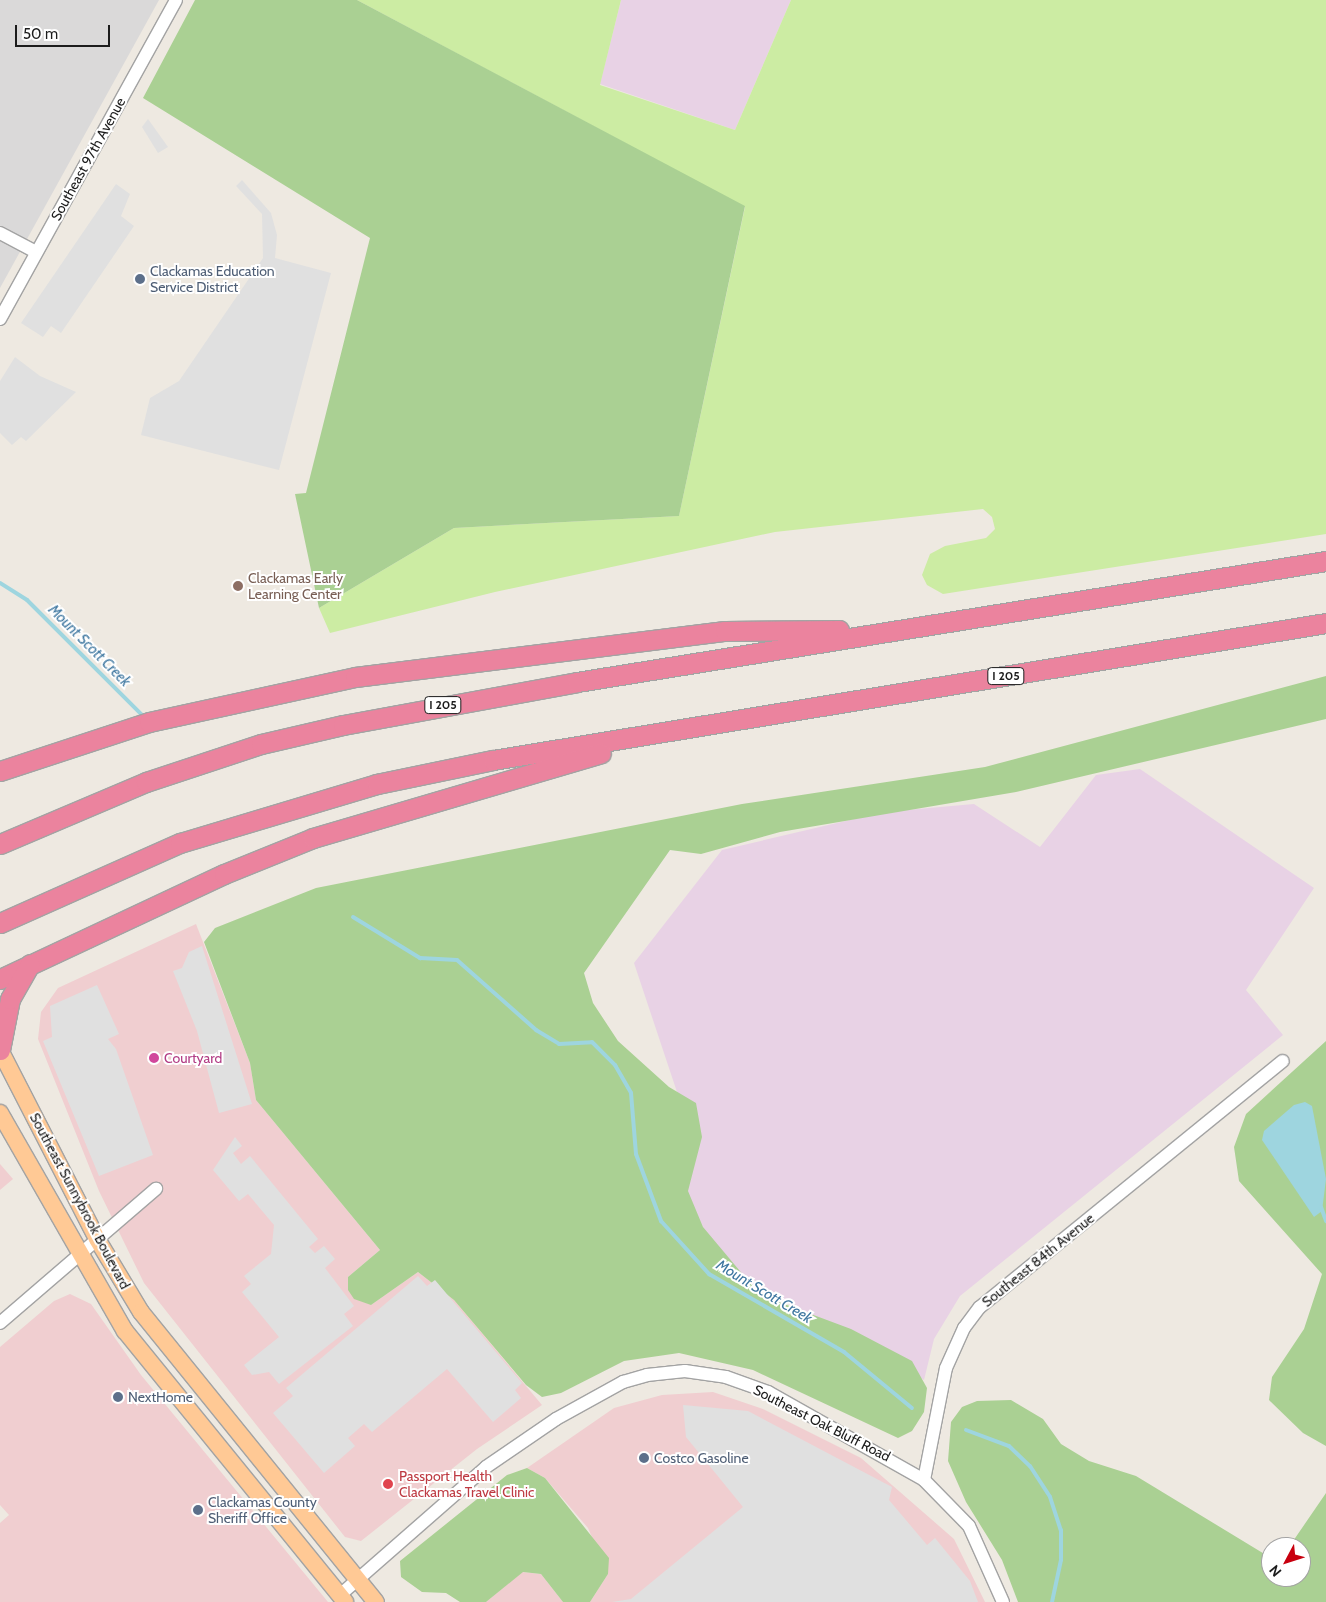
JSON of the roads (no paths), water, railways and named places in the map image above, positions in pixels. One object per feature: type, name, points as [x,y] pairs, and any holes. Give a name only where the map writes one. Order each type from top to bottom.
[{"type":"highway","name":"I 205","points":[[0,844],[146,782],[261,744],[421,709],[1326,561]]},
{"type":"highway","name":"I 205","points":[[0,923],[180,843],[268,814],[464,766],[1326,623]]},
{"type":"highway","points":[[9,767],[149,722],[255,696],[456,662],[724,631],[903,629]]},
{"type":"highway","points":[[0,979],[224,874],[321,835],[686,728]]},
{"type":"highway","points":[[0,1050],[10,1000],[30,964]]},
{"type":"main road","name":"Southeast Sunnybrook Boulevard","points":[[0,1050],[97,1239],[141,1312],[376,1602]]},
{"type":"main road","name":"Southeast Sunnybrook Boulevard","points":[[0,1114],[78,1255],[125,1331],[342,1599]]},
{"type":"main road","points":[[169,1387],[182,1389],[206,1412],[220,1411]]},
{"type":"street","name":"Southeast 97th Avenue","points":[[0,319],[176,0]]},
{"type":"street","points":[[0,233],[36,252]]},
{"type":"street","name":"Southeast 84th Avenue","points":[[924,1480],[946,1368],[964,1328],[980,1307],[1283,1061]]},
{"type":"street","points":[[0,1322],[156,1189]]},
{"type":"street","name":"Southeast Oak Bluff Road","points":[[342,1599],[357,1578],[505,1454],[604,1391],[647,1374],[708,1373],[768,1392],[924,1480]]},
{"type":"street","points":[[924,1480],[969,1526],[1003,1602]]},
{"type":"water","points":[[1305,1102],[1312,1106],[1326,1179],[1322,1211],[1314,1217],[1262,1140],[1264,1131],[1294,1105]]},
{"type":"waterway","name":"Mount Scott Creek","points":[[0,583],[27,600],[144,717]]},
{"type":"waterway","name":"Mount Scott Creek","points":[[353,917],[420,958],[457,960],[536,1030],[559,1044],[592,1042],[615,1065],[631,1093],[636,1154],[661,1221],[709,1274],[844,1352],[912,1408]]},
{"type":"waterway","points":[[1321,1207],[1326,1221]]},
{"type":"waterway","name":"Mount Scott Creek","points":[[966,1430],[1009,1446],[1030,1466],[1050,1497],[1061,1530],[1061,1560],[1052,1602]]},
{"type":"place","name":"Clackamas Education Service District","points":[[140,279]]},
{"type":"place","name":"Clackamas Early Learning Center","points":[[238,586]]},
{"type":"place","name":"Courtyard","points":[[154,1058]]},
{"type":"place","name":"NextHome","points":[[118,1397]]},
{"type":"place","name":"Costco Gasoline","points":[[644,1458]]},
{"type":"place","name":"Passport Health Clackamas Travel Clinic","points":[[388,1484]]},
{"type":"place","name":"Clackamas County Sheriff Office","points":[[198,1510]]}]
